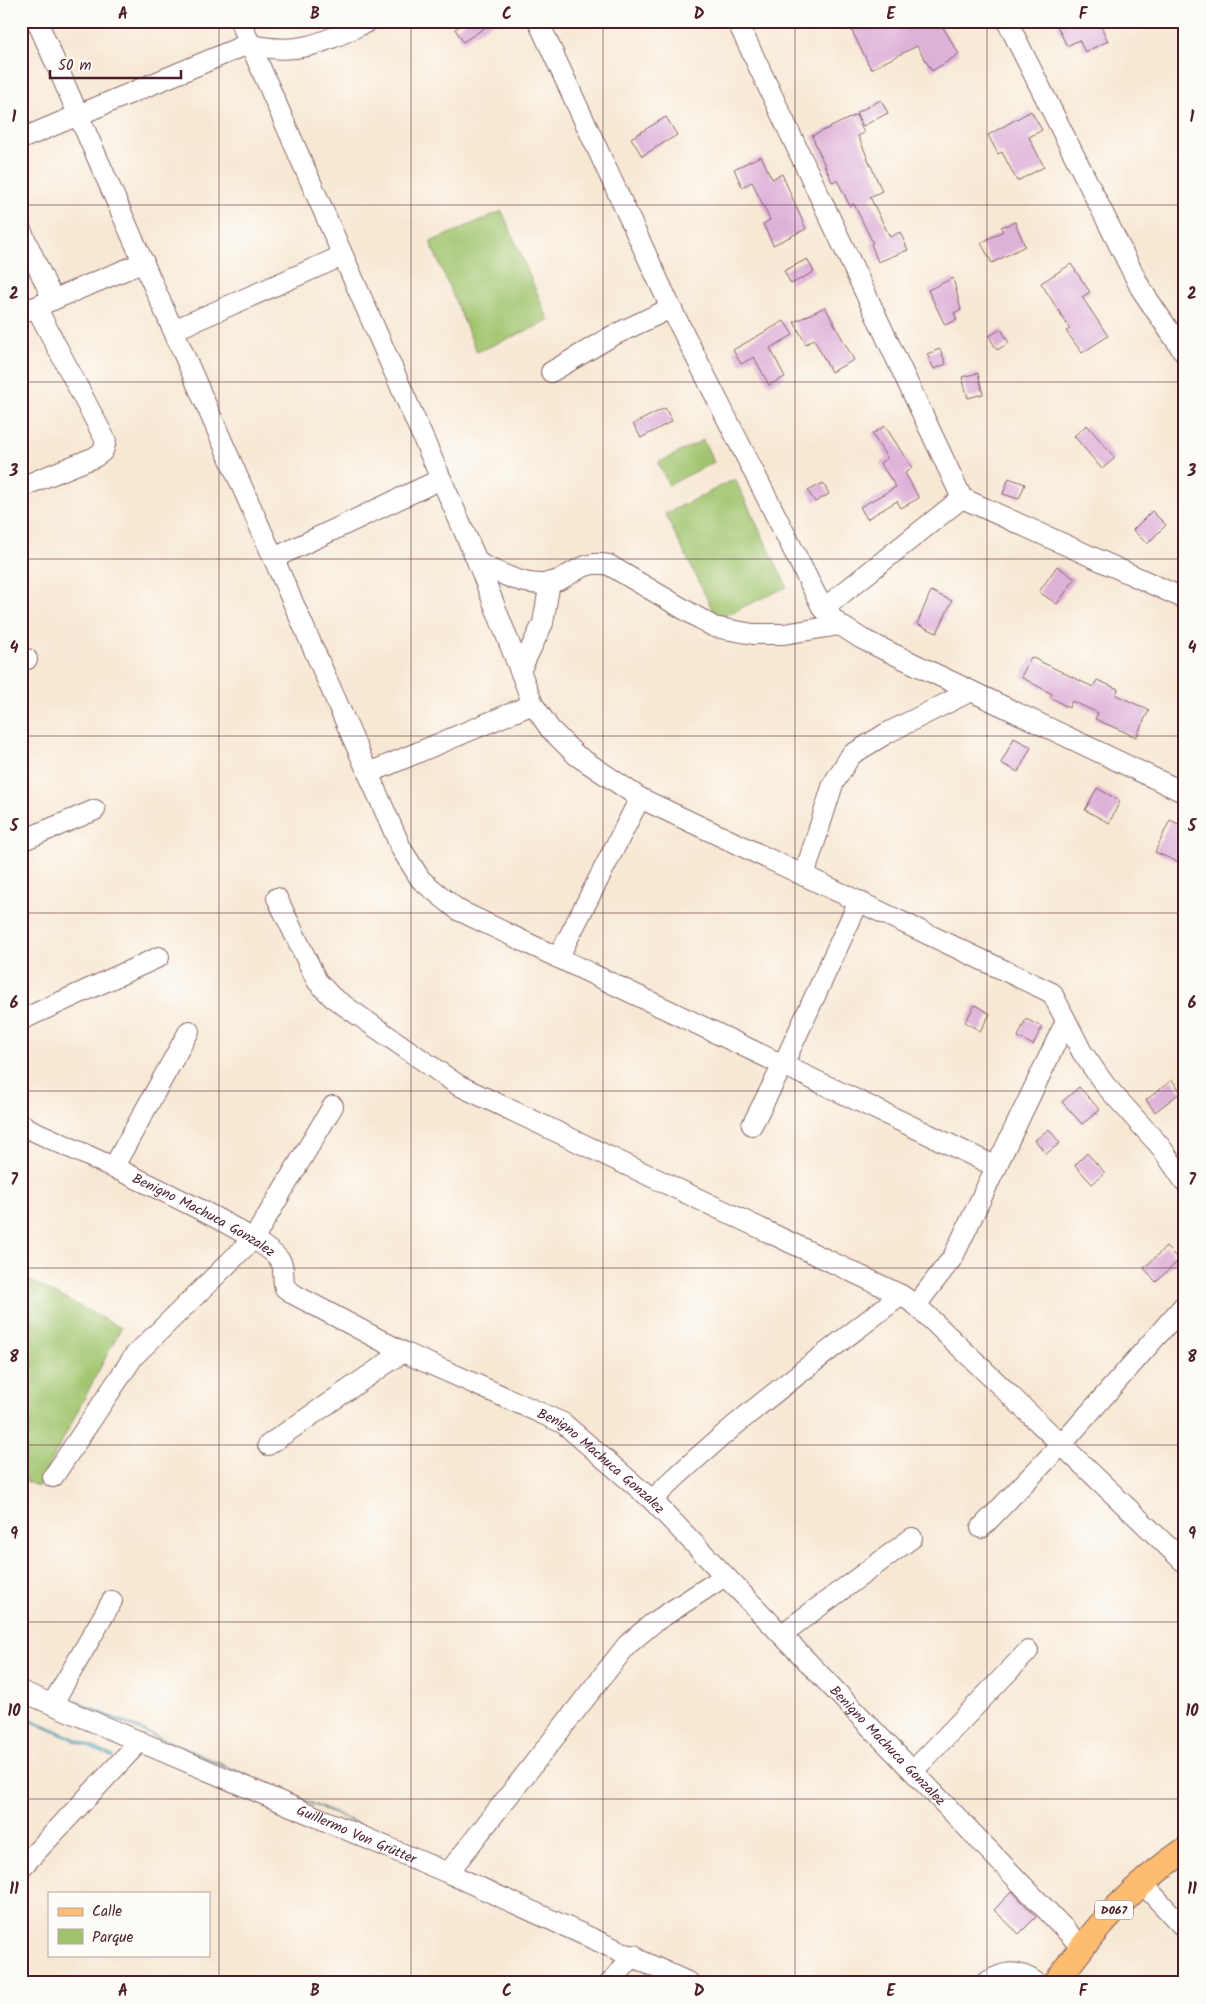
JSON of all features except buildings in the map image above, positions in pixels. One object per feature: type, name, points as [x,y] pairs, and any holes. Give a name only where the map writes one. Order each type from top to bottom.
[{"type":"main road","name":"D067","points":[[1056,1983],[1081,1946],[1142,1882],[1185,1850]]},
{"type":"street","points":[[37,21],[402,850],[421,880],[458,910],[997,1167]]},
{"type":"street","points":[[240,21],[248,44],[478,563],[533,704],[550,729],[576,755],[640,798],[1041,986],[1052,993],[1062,1009],[1082,1052],[1105,1085],[1160,1146],[1185,1182]]},
{"type":"street","points":[[21,138],[248,44],[271,50],[308,48],[369,21]]},
{"type":"street","points":[[538,21],[671,308],[823,609],[840,625],[862,639],[1185,793]]},
{"type":"street","points":[[737,21],[962,498],[1185,598]]},
{"type":"street","points":[[1008,21],[1141,289],[1185,354]]},
{"type":"street","points":[[21,230],[37,307],[106,441],[103,451],[95,457],[21,487]]},
{"type":"street","points":[[174,330],[342,256]]},
{"type":"street","points":[[37,307],[144,262]]},
{"type":"street","points":[[551,372],[612,336],[671,308]]},
{"type":"street","points":[[274,558],[441,479]]},
{"type":"street","points":[[823,609],[962,498]]},
{"type":"street","points":[[478,563],[528,582],[550,582],[589,564],[598,562],[609,565],[639,581],[714,626],[753,634],[784,634],[840,625]]},
{"type":"street","points":[[520,671],[543,623],[550,582]]},
{"type":"street","points":[[804,876],[833,784],[851,755],[887,733],[971,691]]},
{"type":"street","points":[[369,773],[533,704]]},
{"type":"street","points":[[558,958],[640,798]]},
{"type":"street","points":[[21,841],[95,810]]},
{"type":"street","points":[[277,898],[317,981],[332,998],[458,1085],[713,1204],[908,1300],[1062,1444],[1185,1563]]},
{"type":"street","points":[[752,1124],[783,1065],[859,901]]},
{"type":"street","points":[[21,1020],[159,957]]},
{"type":"street","points":[[652,1500],[692,1460],[733,1426],[908,1300],[954,1257],[1066,1021]]},
{"type":"street","points":[[114,1168],[189,1031]]},
{"type":"street","points":[[53,1477],[134,1356],[254,1238],[333,1106]]},
{"type":"street","name":"Benigno Machuca Gonzalez","points":[[21,1123],[27,1128],[114,1168],[254,1238],[280,1261],[284,1284],[289,1292],[403,1352],[563,1423],[652,1500],[1081,1946]]},
{"type":"street","points":[[981,1528],[1062,1444],[1185,1304]]},
{"type":"street","points":[[268,1445],[403,1352]]},
{"type":"street","points":[[782,1634],[912,1538]]},
{"type":"street","points":[[448,1873],[627,1644],[654,1623],[725,1576]]},
{"type":"street","points":[[52,1703],[112,1601]]},
{"type":"street","points":[[913,1771],[1028,1651]]},
{"type":"street","name":"Guillermo Von Grütter","points":[[21,1690],[448,1873],[634,1955],[690,1983]]},
{"type":"street","points":[[21,1868],[140,1741]]},
{"type":"street","points":[[1142,1882],[1185,1929]]},
{"type":"street","points":[[610,1983],[634,1955]]},
{"type":"street","points":[[985,1983],[1010,1972],[1023,1974],[1037,1983]]},
{"type":"green space","points":[[502,211],[549,321],[477,352],[430,242]]},
{"type":"green space","points":[[703,440],[714,462],[669,485],[658,463]]},
{"type":"green space","points":[[735,479],[787,587],[717,619],[665,514]]},
{"type":"green space","points":[[21,1276],[121,1328],[38,1487],[21,1478]]},
{"type":"water","points":[[67,1697],[440,1859],[66,1699]]},
{"type":"water","points":[[21,1714],[114,1756],[113,1758],[21,1717]]}]
